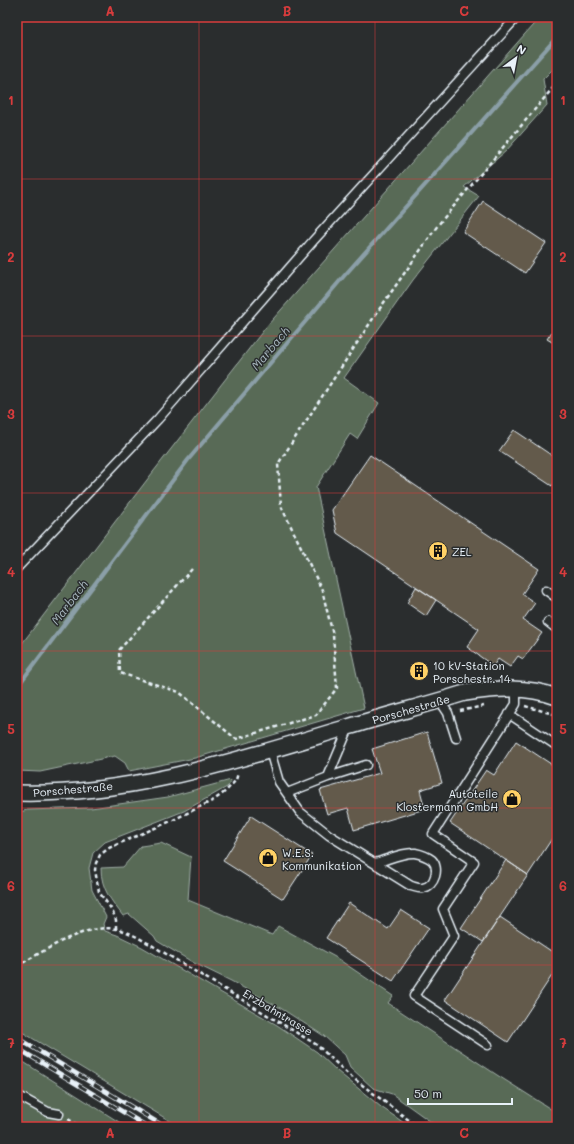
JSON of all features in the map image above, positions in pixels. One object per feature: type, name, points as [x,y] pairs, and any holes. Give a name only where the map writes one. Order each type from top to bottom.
[{"type":"street","name":"Porschestraße","points":[[17,793],[93,790],[241,767],[270,751],[349,727],[444,707],[465,693],[488,690],[516,696],[535,691],[556,695]]},
{"type":"lane","points":[[17,568],[158,419],[313,241],[517,17]]},
{"type":"lane","points":[[546,590],[557,598]]},
{"type":"lane","points":[[548,622],[557,628]]},
{"type":"lane","points":[[488,1045],[414,996],[454,936],[443,909],[474,862],[433,834],[509,714],[516,696]]},
{"type":"lane","points":[[444,707],[456,738]]},
{"type":"lane","points":[[509,714],[557,746]]},
{"type":"lane","points":[[328,776],[349,727]]},
{"type":"lane","points":[[270,751],[279,782],[286,793],[300,812],[329,835],[411,886],[423,889],[430,885],[435,878],[436,867],[432,860],[423,855],[414,853],[375,863]]},
{"type":"lane","points":[[286,793],[328,776],[366,765]]},
{"type":"lane","points":[[17,1095],[48,1112],[60,1114]]},
{"type":"path","points":[[192,568],[119,650],[120,673],[179,692],[236,739],[316,715],[337,688],[333,635],[322,590],[281,506],[278,464],[376,314],[438,225],[557,83]]},
{"type":"path","points":[[516,696],[557,715]]},
{"type":"path","points":[[444,707],[486,706]]},
{"type":"path","points":[[116,929],[116,920],[112,910],[99,892],[95,870],[96,863],[100,855],[108,848],[214,800],[226,791],[236,780],[241,767]]},
{"type":"path","name":"Erzbahntrasse","points":[[17,966],[86,931],[104,928],[127,932],[148,943],[317,1045],[349,1075],[418,1127]]},
{"type":"path","points":[[60,1114],[81,1127]]},
{"type":"green space","points":[[540,17],[557,17],[557,65],[543,79],[547,105],[506,151],[464,187],[479,196],[413,280],[344,378],[379,403],[357,439],[350,434],[316,487],[364,708],[195,758],[129,771],[125,763],[115,756],[40,772],[17,771],[17,650],[266,327]]},
{"type":"green space","points":[[231,780],[227,787],[184,811],[105,842],[93,853],[89,868],[92,890],[106,917],[103,924],[105,931],[142,947],[277,1025],[317,1052],[337,1071],[381,1107],[410,1127],[180,1127],[17,1029],[17,813],[27,810],[91,808],[168,797]]},
{"type":"green space","points":[[161,843],[191,857],[188,900],[272,935],[278,926],[335,957],[393,996],[388,1003],[557,1113],[557,1127],[438,1127],[392,1094],[373,1088],[350,1067],[345,1055],[324,1036],[282,1009],[194,963],[157,941],[154,936],[129,914],[123,916],[105,888],[101,875],[101,868],[123,867],[141,846]]},
{"type":"green space","points":[[17,1058],[127,1127],[17,1127]]},
{"type":"building","points":[[483,201],[546,243],[525,273],[463,232]]},
{"type":"building","points":[[557,324],[557,345],[547,339]]},
{"type":"building","points":[[514,430],[557,459],[557,479],[552,486],[499,451]]},
{"type":"building","name":"ZEL","points":[[370,455],[539,569],[522,594],[535,603],[523,620],[542,633],[523,659],[518,656],[510,667],[498,659],[493,666],[467,647],[479,629],[337,533],[332,510]]},
{"type":"building","points":[[416,587],[436,600],[426,616],[407,603]]},
{"type":"building","points":[[427,732],[442,783],[420,790],[425,809],[354,830],[348,808],[327,814],[320,790],[380,773],[372,749]]},
{"type":"building","name":"Autoteile Klostermann GmbH","points":[[516,741],[557,768],[557,831],[528,875],[450,823],[486,770],[494,775]]},
{"type":"building","name":"W.E.S. Kommunikation","points":[[251,816],[312,855],[283,899],[223,861]]},
{"type":"building","points":[[506,860],[528,875],[483,942],[461,928]]},
{"type":"building","points":[[349,903],[388,929],[401,910],[429,928],[393,981],[326,938]]},
{"type":"building","points":[[500,917],[557,955],[557,968],[508,1042],[445,1000]]},
{"type":"waterway","name":"Marbach","points":[[17,687],[188,460],[344,276],[557,37]]},
{"type":"railway","points":[[17,1038],[165,1127]]},
{"type":"railway","points":[[17,1048],[148,1127]]},
{"type":"place","name":"ZEL","points":[[438,551]]},
{"type":"place","name":"10 kV-Station Porschestr. 14","points":[[419,671]]},
{"type":"place","name":"Autoteile Klostermann GmbH","points":[[512,799]]},
{"type":"place","name":"W.E.S. Kommunikation","points":[[268,858]]}]
